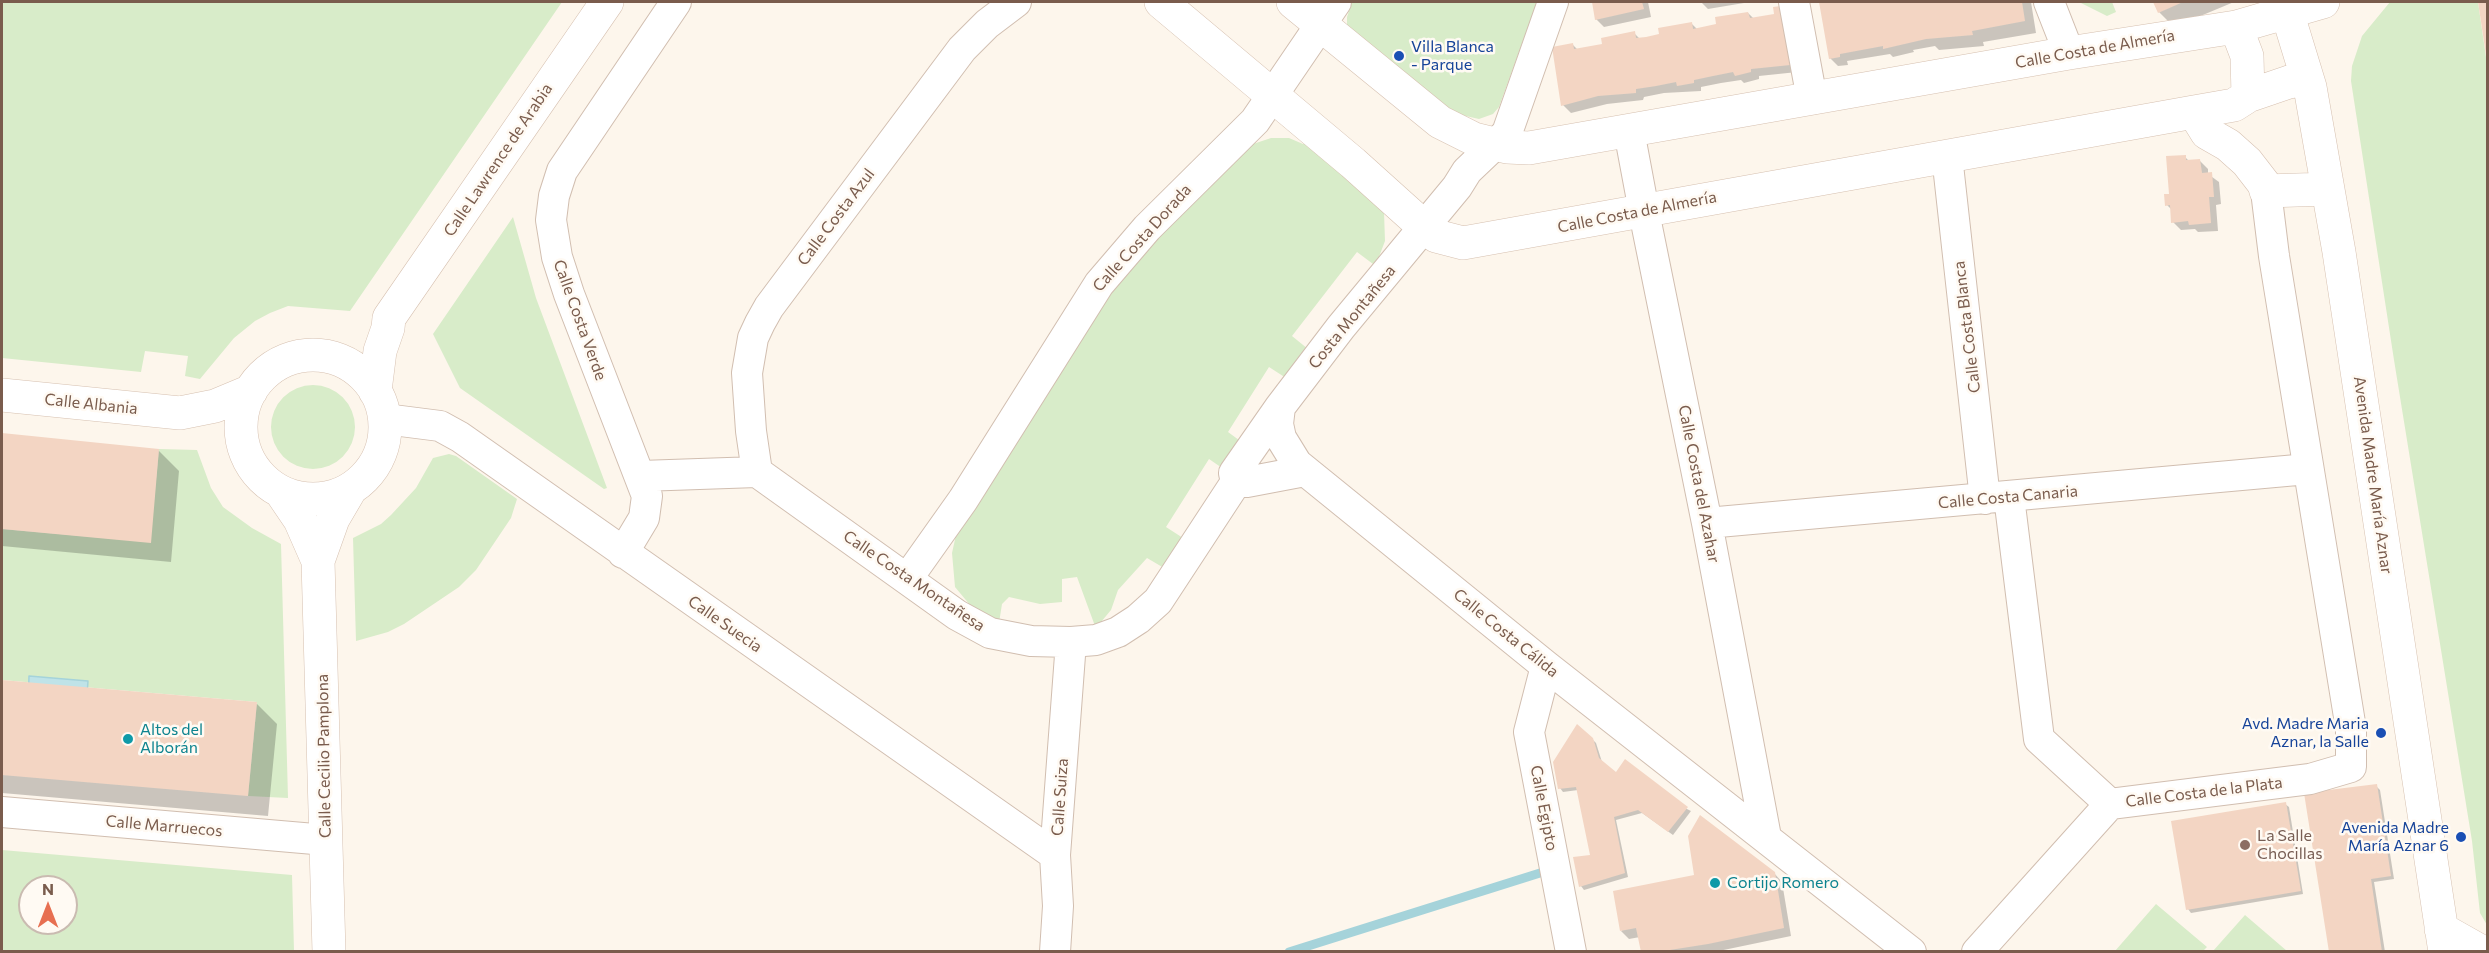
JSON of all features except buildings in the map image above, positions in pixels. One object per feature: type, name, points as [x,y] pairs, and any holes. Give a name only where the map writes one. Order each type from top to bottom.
[{"type":"street","name":"Calle Lawrence de Arabia","points":[[328,357],[389,318],[607,2]]},
{"type":"street","name":"Calle Costa Verde","points":[[623,553],[644,518],[647,496],[569,294],[557,257],[551,220],[554,196],[562,171],[676,2]]},
{"type":"street","name":"Calle Costa Azul","points":[[757,472],[747,373],[753,338],[760,323],[776,298],[962,49],[987,24],[1016,2]]},
{"type":"street","name":"Calle Costa de Almería","points":[[1161,2],[1423,226],[1436,236],[1463,243],[2234,105],[2248,96],[2307,79]]},
{"type":"street","name":"Calle Costa de Almería","points":[[1293,2],[1329,13],[1440,122],[1457,132],[1495,145],[1529,148],[2069,53],[2236,27],[2286,7],[2323,2]]},
{"type":"street","name":"Costa Montañesa","points":[[1280,407],[1341,327],[1457,187],[1467,171],[1511,127],[1553,2]]},
{"type":"street","points":[[1794,2],[1812,99]]},
{"type":"street","points":[[2049,2],[2069,53]]},
{"type":"street","name":"Avenida Madre María Aznar","points":[[2286,7],[2307,79],[2339,252],[2443,940]]},
{"type":"street","name":"Calle Costa Dorada","points":[[907,579],[963,500],[1106,274],[1163,212],[1255,121],[1329,13]]},
{"type":"street","points":[[2236,27],[2247,56],[2248,96]]},
{"type":"street","points":[[2194,112],[2207,133],[2238,153],[2256,173],[2266,190],[2308,469]]},
{"type":"street","name":"Calle Costa del Azahar","points":[[1629,131],[1707,523],[1766,837]]},
{"type":"street","name":"Calle Costa Blanca","points":[[1947,156],[1997,498],[2039,739],[2110,804]]},
{"type":"street","points":[[2266,190],[2328,189]]},
{"type":"street","name":"Calle Lawrence de Arabia","points":[[380,405],[380,351],[389,318]]},
{"type":"street","points":[[328,357],[345,363],[359,372],[380,405],[384,440],[375,465],[364,479],[350,490],[333,497],[315,500],[298,498],[281,492],[266,482],[254,469],[241,436],[242,418],[251,391],[265,374],[279,364],[294,358],[328,357]]},
{"type":"street","name":"Calle Albania","points":[[2,395],[180,413],[215,406],[251,391]]},
{"type":"street","name":"Calle Suecia","points":[[380,405],[440,426],[460,437],[1055,855]]},
{"type":"street","name":"Calle Costa Montañesa","points":[[757,472],[972,625],[990,633],[1031,641],[1071,642],[1109,636],[1138,619],[1158,601],[1236,482],[1234,473],[1280,407]]},
{"type":"street","name":"Calle Costa Cálida","points":[[1280,407],[1278,424],[1281,438],[1297,464],[1305,471],[1546,666],[1911,951]]},
{"type":"street","name":"Calle Albania","points":[[180,413],[194,422],[213,429],[245,450]]},
{"type":"street","name":"Calle Costa Canaria","points":[[1707,523],[2308,469]]},
{"type":"street","name":"Calle Costa de la Plata","points":[[1977,951],[2110,804],[2310,779],[2351,767],[2351,729],[2308,469]]},
{"type":"street","points":[[1236,482],[1305,471]]},
{"type":"street","points":[[641,476],[757,472]]},
{"type":"street","name":"Calle Cecilio Pamplona","points":[[329,951],[318,561],[331,526],[350,490]]},
{"type":"street","name":"Calle Cecilio Pamplona","points":[[281,492],[300,520],[318,561]]},
{"type":"street","name":"Calle Suiza","points":[[1055,951],[1058,906],[1055,855],[1071,642]]},
{"type":"street","name":"Calle Egipto","points":[[1546,666],[1529,732],[1571,951]]},
{"type":"street","name":"Calle Marruecos","points":[[2,812],[326,840]]},
{"type":"street","points":[[2443,940],[2482,951]]},
{"type":"green space","points":[[2,2],[562,2],[350,311],[288,306],[270,313],[255,321],[234,338],[200,379],[185,376],[188,356],[145,351],[141,372],[2,358]]},
{"type":"green space","points":[[1352,2],[1537,2],[1499,107],[1493,114],[1479,119],[1457,114],[1452,117],[1347,27],[1347,17]]},
{"type":"green space","points":[[2079,2],[2112,2],[2116,12],[2107,16]]},
{"type":"green space","points":[[2390,2],[2478,2],[2487,64],[2487,925],[2480,913],[2472,841],[2351,81],[2352,66],[2362,36]]},
{"type":"green space","points":[[1271,138],[1289,138],[1303,144],[1317,144],[1384,212],[1385,241],[1377,262],[1373,264],[1357,252],[1292,336],[1308,349],[1286,378],[1269,367],[1228,432],[1243,443],[1225,470],[1209,459],[1166,527],[1183,538],[1164,568],[1147,558],[1118,590],[1111,610],[1095,626],[1077,577],[1062,579],[1062,602],[1040,604],[1009,597],[1002,604],[999,623],[970,605],[955,587],[952,553],[956,535],[1102,302],[1135,261],[1250,145]]},
{"type":"green space","points":[[513,217],[536,298],[607,488],[604,489],[460,388],[433,334]]},
{"type":"green space","points":[[313,385],[329,388],[348,404],[355,427],[352,443],[336,462],[313,469],[297,466],[278,450],[271,427],[274,411],[290,392]]},
{"type":"green space","points":[[159,449],[197,450],[211,488],[223,507],[252,528],[281,544],[288,798],[248,796],[257,702],[2,680],[2,529],[150,542]]},
{"type":"green space","points":[[449,454],[456,456],[517,499],[511,518],[476,570],[459,587],[404,624],[388,632],[356,641],[353,538],[381,524],[416,488],[433,458]]},
{"type":"green space","points":[[2,850],[292,875],[294,951],[2,951]]},
{"type":"green space","points":[[2156,904],[2207,947],[2203,951],[2115,951]]},
{"type":"green space","points":[[2245,915],[2287,951],[2213,951]]},
{"type":"water","points":[[29,676],[88,681],[86,709],[28,707]]},
{"type":"waterway","points":[[1289,952],[1540,873]]},
{"type":"place","name":"Villa Blanca - Parque","points":[[1399,56]]},
{"type":"place","name":"Avd. Madre Maria Aznar, la Salle","points":[[2381,733]]},
{"type":"place","name":"Altos del Alborán","points":[[128,739]]},
{"type":"place","name":"Avenida Madre María Aznar 6","points":[[2461,837]]},
{"type":"place","name":"La Salle Chocillas","points":[[2245,845]]},
{"type":"place","name":"Cortijo Romero","points":[[1715,883]]}]
